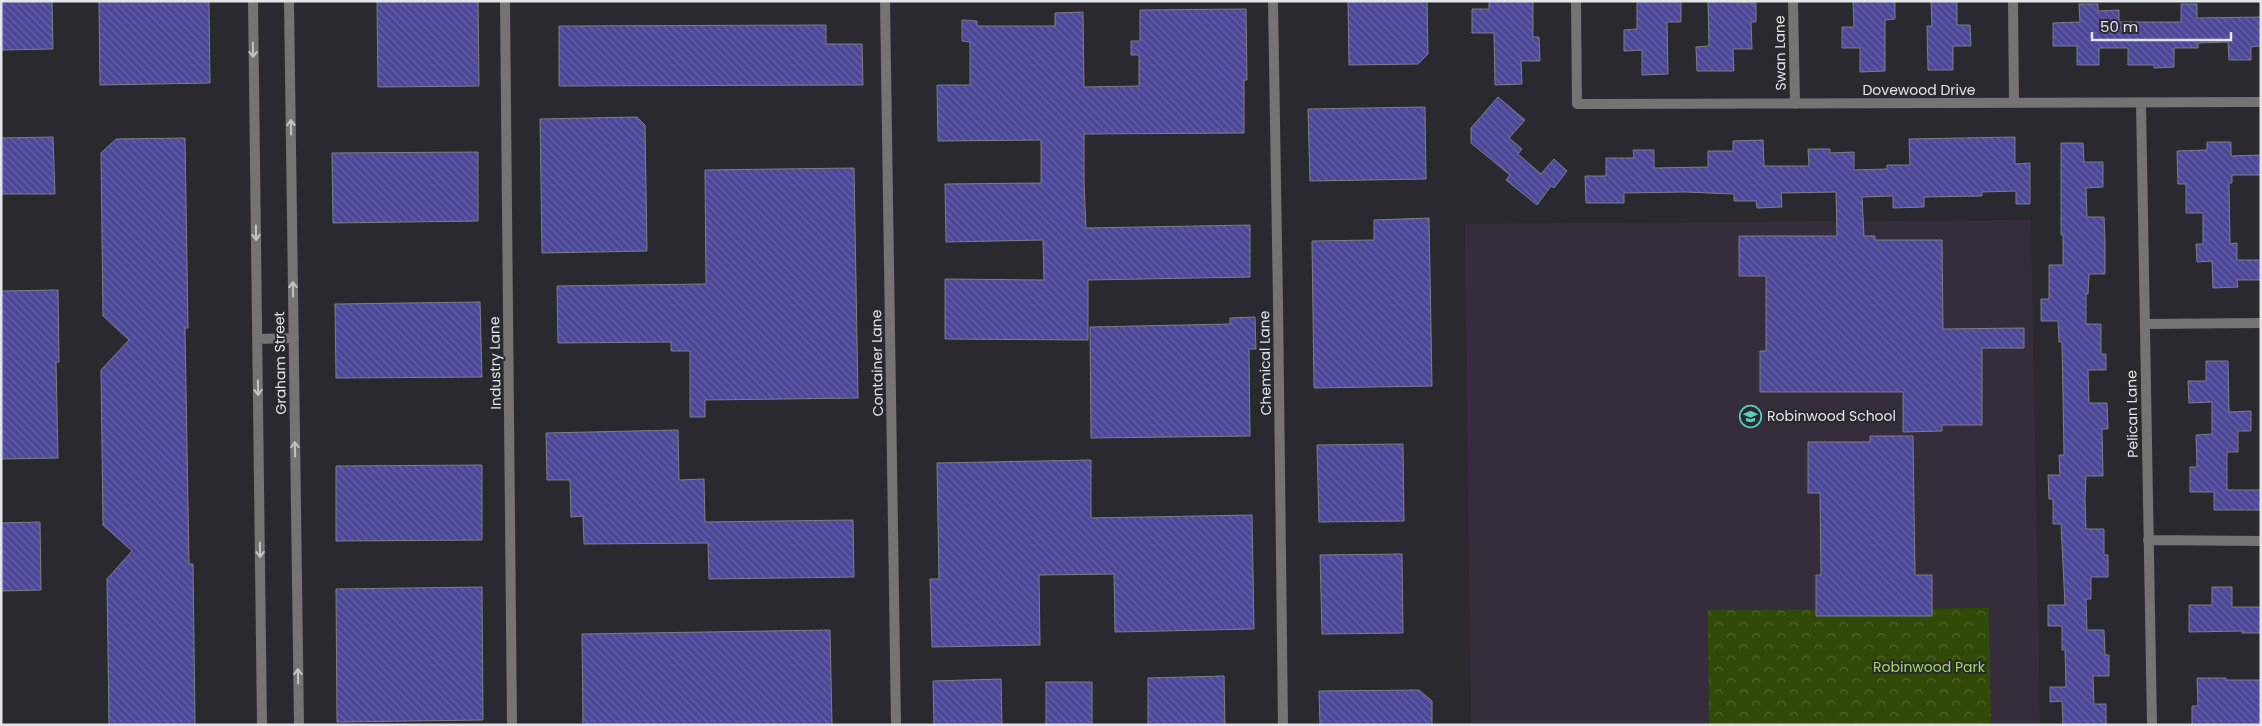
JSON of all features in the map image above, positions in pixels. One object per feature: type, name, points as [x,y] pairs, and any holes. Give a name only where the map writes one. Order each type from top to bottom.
[{"type":"street","name":"Graham Street","points":[[253,1],[262,725]]},
{"type":"street","name":"Graham Street","points":[[289,1],[299,725]]},
{"type":"street","name":"Industry Lane","points":[[505,1],[512,725]]},
{"type":"street","name":"Container Lane","points":[[885,1],[896,725]]},
{"type":"street","name":"Chemical Lane","points":[[1273,1],[1282,725]]},
{"type":"street","name":"Dovewood Drive","points":[[1576,1],[1577,104],[2261,102]]},
{"type":"street","name":"Swan Lane","points":[[1793,1],[1794,104]]},
{"type":"street","points":[[2013,1],[2014,103]]},
{"type":"street","name":"Pelican Lane","points":[[2141,103],[2152,725]]},
{"type":"street","points":[[2145,324],[2261,323]]},
{"type":"street","points":[[257,339],[294,338]]},
{"type":"street","points":[[2148,540],[2261,540]]},
{"type":"shaded area","name":"Robinwood School","points":[[2031,220],[2040,725],[1991,725],[1989,608],[1709,610],[1709,725],[1471,725],[1465,224]]},
{"type":"green space","name":"Robinwood Park","points":[[1989,608],[1991,725],[1709,725],[1708,610]]},
{"type":"building","points":[[1,1],[52,1],[53,49],[1,50]]},
{"type":"building","points":[[99,1],[209,1],[210,83],[100,85]]},
{"type":"building","points":[[377,1],[478,1],[479,86],[378,87]]},
{"type":"building","points":[[1348,1],[1427,1],[1428,54],[1418,64],[1349,65]]},
{"type":"building","points":[[1489,1],[1533,1],[1533,37],[1539,37],[1540,61],[1521,61],[1522,84],[1495,85],[1494,33],[1472,33],[1472,9],[1489,9]]},
{"type":"building","points":[[1637,1],[1681,1],[1681,22],[1667,22],[1668,74],[1642,75],[1642,50],[1624,51],[1624,30],[1637,29]]},
{"type":"building","points":[[1708,1],[1756,3],[1756,22],[1751,22],[1752,49],[1733,49],[1734,71],[1697,71],[1696,47],[1709,46]]},
{"type":"building","points":[[1853,1],[1895,1],[1895,19],[1885,20],[1885,71],[1860,72],[1860,48],[1842,48],[1842,27],[1854,27]]},
{"type":"building","points":[[1931,1],[1957,1],[1957,25],[1970,25],[1971,46],[1953,46],[1953,70],[1928,70],[1927,26],[1932,26]]},
{"type":"building","points":[[2079,4],[2098,4],[2098,11],[2119,10],[2119,22],[2181,22],[2181,4],[2197,4],[2197,18],[2261,17],[2261,46],[2251,47],[2251,60],[2229,60],[2228,42],[2198,43],[2198,48],[2174,48],[2174,67],[2154,68],[2154,65],[2128,65],[2128,48],[2099,48],[2099,65],[2077,65],[2077,46],[2053,46],[2053,23],[2080,22]]},
{"type":"building","points":[[1246,9],[1247,80],[1244,80],[1244,133],[1084,134],[1084,183],[1086,228],[1250,225],[1250,277],[1088,280],[1088,340],[945,339],[945,279],[1044,280],[1043,240],[946,242],[945,184],[1041,183],[1041,140],[938,141],[937,85],[970,85],[970,42],[962,41],[962,20],[977,21],[977,26],[1055,26],[1055,13],[1083,12],[1084,87],[1139,86],[1139,55],[1131,55],[1131,41],[1140,41],[1140,10]]},
{"type":"building","points":[[826,25],[826,44],[862,44],[863,85],[559,86],[559,26]]},
{"type":"building","points":[[1498,97],[1525,120],[1509,138],[1522,149],[1518,154],[1541,174],[1554,159],[1567,171],[1554,188],[1551,186],[1537,205],[1506,180],[1510,175],[1471,143],[1471,128]]},
{"type":"building","points":[[1425,107],[1426,179],[1310,181],[1308,109]]},
{"type":"building","points":[[637,117],[645,125],[647,251],[542,253],[540,119]]},
{"type":"building","points":[[53,137],[55,194],[1,194],[1,138]]},
{"type":"building","points":[[2015,137],[2015,164],[2030,163],[2030,204],[2016,204],[2016,191],[1982,192],[1982,196],[1924,197],[1924,207],[1893,208],[1893,196],[1862,197],[1864,236],[1875,236],[1875,240],[1942,240],[1943,329],[2024,328],[2024,348],[1982,348],[1982,425],[1942,425],[1942,431],[1903,432],[1903,392],[1760,392],[1760,351],[1766,351],[1766,276],[1739,276],[1739,236],[1837,236],[1836,192],[1781,193],[1782,207],[1757,208],[1756,201],[1734,201],[1734,194],[1685,192],[1624,193],[1624,203],[1586,203],[1585,176],[1606,176],[1606,158],[1634,158],[1633,150],[1654,150],[1654,168],[1708,167],[1708,151],[1733,151],[1733,141],[1763,140],[1764,166],[1809,166],[1808,149],[1830,149],[1830,153],[1854,152],[1854,170],[1887,169],[1887,165],[1910,165],[1909,139]]},
{"type":"building","points":[[185,138],[188,328],[185,328],[189,564],[193,564],[195,725],[109,725],[107,579],[132,551],[103,525],[101,370],[129,340],[103,316],[101,153],[116,139]]},
{"type":"building","points":[[2207,142],[2231,142],[2231,156],[2261,155],[2261,175],[2232,175],[2232,183],[2229,183],[2230,244],[2237,243],[2237,260],[2261,260],[2261,280],[2237,280],[2238,287],[2213,288],[2212,261],[2197,262],[2196,244],[2203,244],[2203,213],[2186,213],[2186,184],[2178,184],[2177,151],[2207,150]]},
{"type":"building","points":[[2061,143],[2083,143],[2084,162],[2103,162],[2103,187],[2086,188],[2087,217],[2104,217],[2105,274],[2089,274],[2088,294],[2086,294],[2086,324],[2101,324],[2101,354],[2106,354],[2106,370],[2088,370],[2089,403],[2107,403],[2108,429],[2102,429],[2103,476],[2086,476],[2085,499],[2086,529],[2104,529],[2104,555],[2108,555],[2108,577],[2091,577],[2091,599],[2086,599],[2087,630],[2104,630],[2105,655],[2109,655],[2109,676],[2093,676],[2094,704],[2106,704],[2106,725],[2063,725],[2062,701],[2050,702],[2050,687],[2066,687],[2065,650],[2062,650],[2062,626],[2048,626],[2048,605],[2065,605],[2061,524],[2053,524],[2053,499],[2049,499],[2048,475],[2060,475],[2059,455],[2064,455],[2062,342],[2059,342],[2058,321],[2041,321],[2041,299],[2049,299],[2049,265],[2063,265],[2063,235],[2061,235]]},
{"type":"building","points":[[478,152],[478,221],[333,223],[332,153]]},
{"type":"building","points":[[854,168],[858,398],[705,400],[705,417],[690,417],[690,351],[671,351],[671,342],[558,343],[557,286],[706,284],[705,170]]},
{"type":"building","points":[[1429,218],[1432,386],[1314,388],[1312,241],[1374,240],[1374,220]]},
{"type":"building","points":[[58,290],[59,362],[56,362],[58,458],[1,459],[1,291]]},
{"type":"building","points":[[480,302],[482,377],[336,378],[335,304]]},
{"type":"building","points":[[1255,317],[1256,349],[1249,349],[1250,436],[1091,438],[1090,327],[1230,324],[1230,318]]},
{"type":"building","points":[[2206,361],[2228,361],[2229,412],[2251,411],[2251,431],[2238,431],[2238,452],[2227,452],[2227,490],[2261,490],[2261,510],[2214,510],[2214,492],[2190,492],[2190,467],[2197,467],[2196,435],[2212,434],[2212,402],[2189,403],[2188,381],[2206,381]]},
{"type":"building","points":[[678,430],[679,480],[704,479],[705,522],[853,520],[854,577],[709,579],[708,543],[584,544],[583,516],[571,517],[570,480],[547,480],[546,433]]},
{"type":"building","points":[[1870,436],[1913,436],[1915,575],[1932,575],[1932,616],[1816,616],[1816,575],[1821,575],[1820,493],[1808,493],[1808,442],[1870,442]]},
{"type":"building","points":[[1403,444],[1404,521],[1319,522],[1317,445]]},
{"type":"building","points":[[1091,460],[1091,518],[1252,515],[1254,629],[1115,632],[1114,574],[1039,575],[1040,645],[932,647],[930,579],[939,579],[937,463]]},
{"type":"building","points":[[482,465],[482,540],[336,541],[336,466]]},
{"type":"building","points":[[40,522],[41,590],[1,591],[1,523]]},
{"type":"building","points":[[1402,554],[1403,633],[1322,634],[1320,555]]},
{"type":"building","points":[[482,587],[483,720],[337,722],[336,589]]},
{"type":"building","points":[[2212,587],[2232,587],[2232,607],[2261,607],[2261,633],[2242,633],[2242,631],[2189,632],[2189,605],[2212,605]]},
{"type":"building","points":[[830,630],[832,725],[583,725],[582,634]]},
{"type":"building","points":[[1224,676],[1225,725],[1148,725],[1148,678]]},
{"type":"building","points":[[2197,678],[2261,680],[2261,725],[2192,725],[2192,706],[2198,706]]},
{"type":"building","points":[[1001,679],[1002,725],[934,725],[933,681]]},
{"type":"building","points":[[1046,682],[1092,682],[1092,725],[1046,725]]},
{"type":"building","points":[[1419,690],[1432,701],[1432,725],[1320,725],[1319,691]]},
{"type":"place","name":"Robinwood School","points":[[1751,416]]}]
